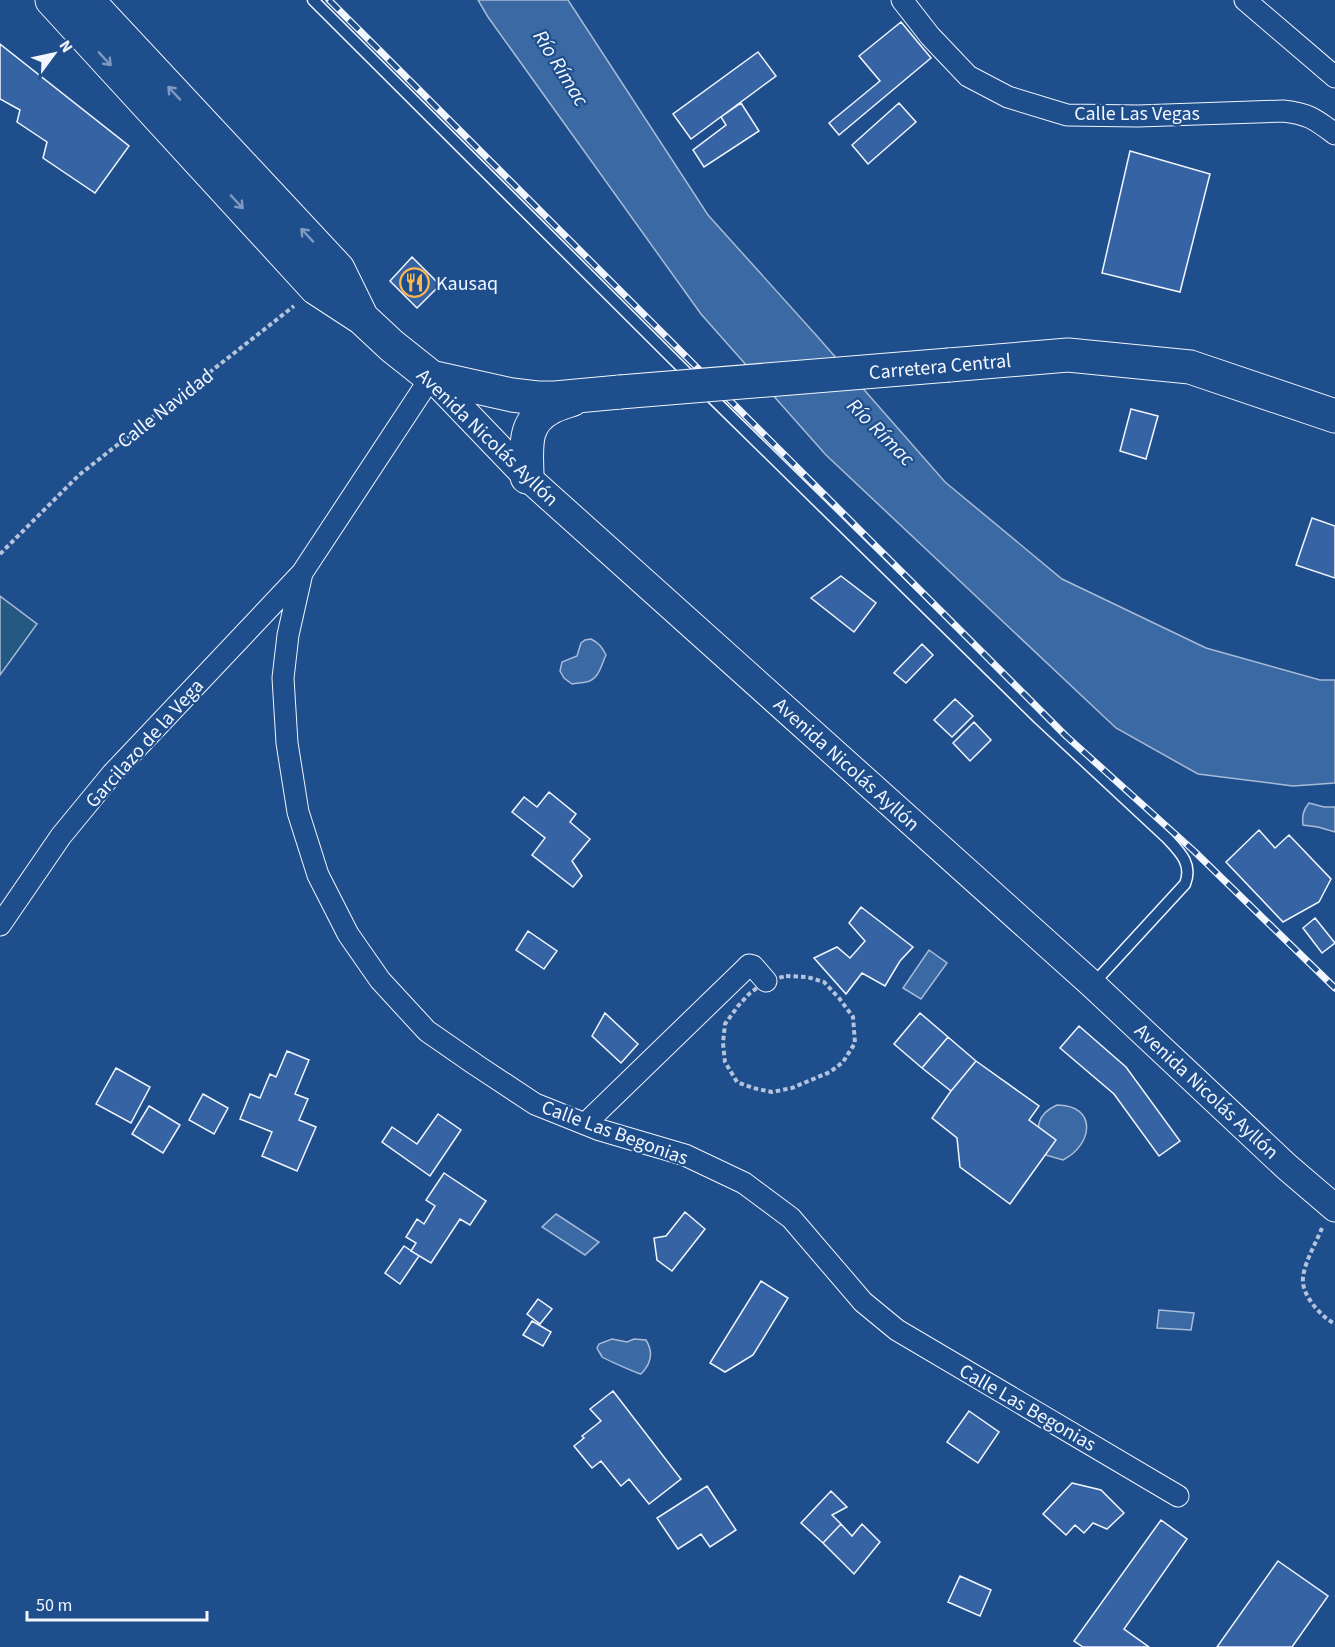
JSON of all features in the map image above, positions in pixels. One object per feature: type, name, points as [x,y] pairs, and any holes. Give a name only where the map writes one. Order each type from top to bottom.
[{"type":"highway","name":"Avenida Nicolás Ayllón","points":[[52,0],[327,279]]},
{"type":"highway","name":"Avenida Nicolás Ayllón","points":[[87,0],[362,318],[431,377]]},
{"type":"highway","name":"Carretera Central","points":[[431,377],[512,395],[546,398],[1068,355],[1190,367],[1335,416]]},
{"type":"highway","points":[[527,477],[526,436],[535,419],[548,409],[582,396]]},
{"type":"street","name":"Calle Las Vegas","points":[[902,0],[930,36],[969,76],[1008,97],[1067,115],[1138,116],[1296,112],[1314,118],[1335,134]]},
{"type":"street","points":[[1245,0],[1335,77]]},
{"type":"street","name":"Avenida Nicolás Ayllón","points":[[431,377],[527,477],[1093,985],[1287,1167],[1333,1206]]},
{"type":"street","points":[[302,573],[431,377]]},
{"type":"street","name":"Garcilazo de la Vega","points":[[0,925],[61,836],[112,774],[302,573]]},
{"type":"street","name":"Calle Las Begonias","points":[[302,573],[288,634],[283,678],[287,743],[298,812],[318,875],[348,934],[380,980],[427,1031],[535,1104],[600,1130],[685,1155],[744,1183],[791,1218],[863,1302],[897,1330],[1178,1496]]},
{"type":"street","points":[[585,1124],[749,965],[753,966],[766,981]]},
{"type":"lane","points":[[313,0],[671,358],[1038,718],[1167,838],[1185,859],[1188,872],[1185,884],[1093,985]]},
{"type":"path","name":"Calle Navidad","points":[[0,554],[79,474],[278,320],[327,279]]},
{"type":"path","points":[[786,976],[807,977],[824,982],[853,1017],[855,1043],[843,1062],[830,1072],[792,1088],[772,1092],[737,1082],[725,1062],[723,1042],[725,1024],[749,994],[766,981],[786,976]]},
{"type":"path","points":[[1333,1206],[1308,1260],[1303,1282],[1311,1302],[1326,1319],[1335,1324]]},
{"type":"shaded area","points":[[0,596],[37,624],[0,675]]},
{"type":"water","name":"Río Rímac","points":[[478,0],[568,0],[708,215],[945,482],[1062,579],[1206,648],[1320,680],[1335,680],[1335,783],[1293,786],[1198,774],[1116,728],[826,455],[701,314]]},
{"type":"water","points":[[591,639],[606,655],[601,667],[590,681],[572,684],[564,678],[560,671],[562,662],[577,656],[581,643]]},
{"type":"water","points":[[1309,803],[1335,807],[1335,832],[1303,825],[1303,813]]},
{"type":"water","points":[[929,950],[947,963],[921,999],[903,988]]},
{"type":"water","points":[[1057,1105],[1079,1111],[1085,1118],[1087,1126],[1081,1145],[1063,1160],[1042,1154],[1038,1132],[1040,1120],[1044,1114]]},
{"type":"water","points":[[556,1214],[599,1242],[585,1255],[542,1227]]},
{"type":"water","points":[[1159,1310],[1194,1313],[1191,1330],[1157,1328]]},
{"type":"water","points":[[612,1339],[627,1342],[634,1339],[646,1340],[650,1349],[650,1358],[641,1374],[602,1357],[597,1348],[599,1344]]},
{"type":"building","points":[[901,22],[931,58],[839,135],[829,123],[880,81],[859,56]]},
{"type":"building","points":[[0,44],[129,146],[95,193],[43,158],[47,142],[17,122],[20,110],[0,99]]},
{"type":"building","points":[[758,52],[776,76],[691,139],[673,114]]},
{"type":"building","points":[[741,103],[759,131],[704,167],[693,150],[726,125],[721,117]]},
{"type":"building","points":[[899,103],[916,122],[868,164],[852,145]]},
{"type":"building","points":[[1130,151],[1210,174],[1180,292],[1102,273]]},
{"type":"building","name":"Kausaq","points":[[412,257],[440,285],[417,308],[390,281]]},
{"type":"building","points":[[1131,409],[1158,416],[1146,459],[1120,451]]},
{"type":"building","points":[[1312,518],[1335,526],[1335,578],[1296,565]]},
{"type":"building","points":[[841,576],[876,603],[854,632],[811,598]]},
{"type":"building","points":[[922,644],[933,655],[906,683],[894,673]]},
{"type":"building","points":[[955,699],[973,716],[952,737],[934,720]]},
{"type":"building","points":[[974,722],[991,740],[970,761],[953,743]]},
{"type":"building","points":[[549,792],[576,814],[570,822],[590,839],[572,861],[582,876],[573,887],[532,855],[545,838],[512,812],[524,797],[537,807]]},
{"type":"building","points":[[1259,830],[1275,848],[1289,835],[1331,879],[1319,902],[1283,922],[1226,862]]},
{"type":"building","points":[[861,907],[913,947],[900,961],[885,986],[862,973],[846,994],[814,958],[837,947],[850,958],[865,941],[849,923]]},
{"type":"building","points":[[1315,918],[1335,943],[1322,953],[1303,928]]},
{"type":"building","points":[[528,931],[557,951],[544,969],[516,950]]},
{"type":"building","points":[[605,1013],[638,1044],[621,1063],[592,1036]]},
{"type":"building","points":[[920,1013],[948,1037],[922,1068],[894,1044]]},
{"type":"building","points":[[1079,1026],[1126,1067],[1180,1141],[1159,1156],[1114,1094],[1060,1048]]},
{"type":"building","points":[[948,1037],[976,1061],[951,1091],[922,1068]]},
{"type":"building","points":[[287,1051],[309,1060],[295,1094],[308,1099],[299,1120],[316,1127],[297,1171],[262,1156],[272,1132],[240,1119],[250,1094],[260,1098],[270,1074],[276,1077]]},
{"type":"building","points":[[976,1061],[1039,1106],[1029,1120],[1056,1140],[1010,1204],[960,1167],[957,1138],[932,1118]]},
{"type":"building","points":[[116,1068],[150,1087],[131,1123],[96,1104]]},
{"type":"building","points":[[203,1094],[228,1108],[214,1134],[189,1120]]},
{"type":"building","points":[[149,1106],[180,1125],[163,1153],[132,1134]]},
{"type":"building","points":[[438,1114],[461,1130],[430,1176],[382,1142],[392,1127],[417,1144]]},
{"type":"building","points":[[444,1173],[486,1201],[470,1225],[460,1219],[431,1263],[411,1251],[416,1243],[406,1237],[417,1219],[424,1224],[435,1206],[426,1200]]},
{"type":"building","points":[[685,1212],[705,1229],[672,1271],[657,1260],[654,1238],[666,1236]]},
{"type":"building","points":[[404,1246],[419,1256],[400,1284],[385,1273]]},
{"type":"building","points":[[761,1281],[788,1298],[753,1355],[725,1372],[710,1363]]},
{"type":"building","points":[[538,1299],[552,1309],[540,1324],[527,1314]]},
{"type":"building","points":[[532,1321],[551,1332],[543,1346],[523,1335]]},
{"type":"building","points":[[613,1391],[681,1479],[649,1504],[629,1479],[621,1486],[601,1461],[592,1468],[574,1446],[584,1438],[582,1436],[601,1421],[590,1409]]},
{"type":"building","points":[[969,1411],[999,1432],[978,1463],[947,1442]]},
{"type":"building","points":[[1072,1483],[1101,1490],[1124,1513],[1107,1529],[1093,1523],[1084,1533],[1075,1525],[1066,1535],[1043,1514]]},
{"type":"building","points":[[707,1486],[736,1530],[710,1547],[701,1534],[678,1549],[657,1518]]},
{"type":"building","points":[[831,1491],[847,1507],[832,1515],[841,1524],[823,1543],[801,1523]]},
{"type":"building","points":[[1161,1520],[1187,1539],[1124,1629],[1149,1647],[1083,1647],[1074,1641]]},
{"type":"building","points":[[841,1524],[852,1536],[862,1524],[880,1542],[854,1574],[823,1543]]},
{"type":"building","points":[[1278,1561],[1328,1596],[1292,1647],[1217,1647]]},
{"type":"building","points":[[960,1576],[991,1590],[980,1616],[948,1602]]},
{"type":"railway","points":[[329,0],[1066,736],[1194,851],[1335,988]]},
{"type":"place","name":"Kausaq","points":[[415,283]]}]
